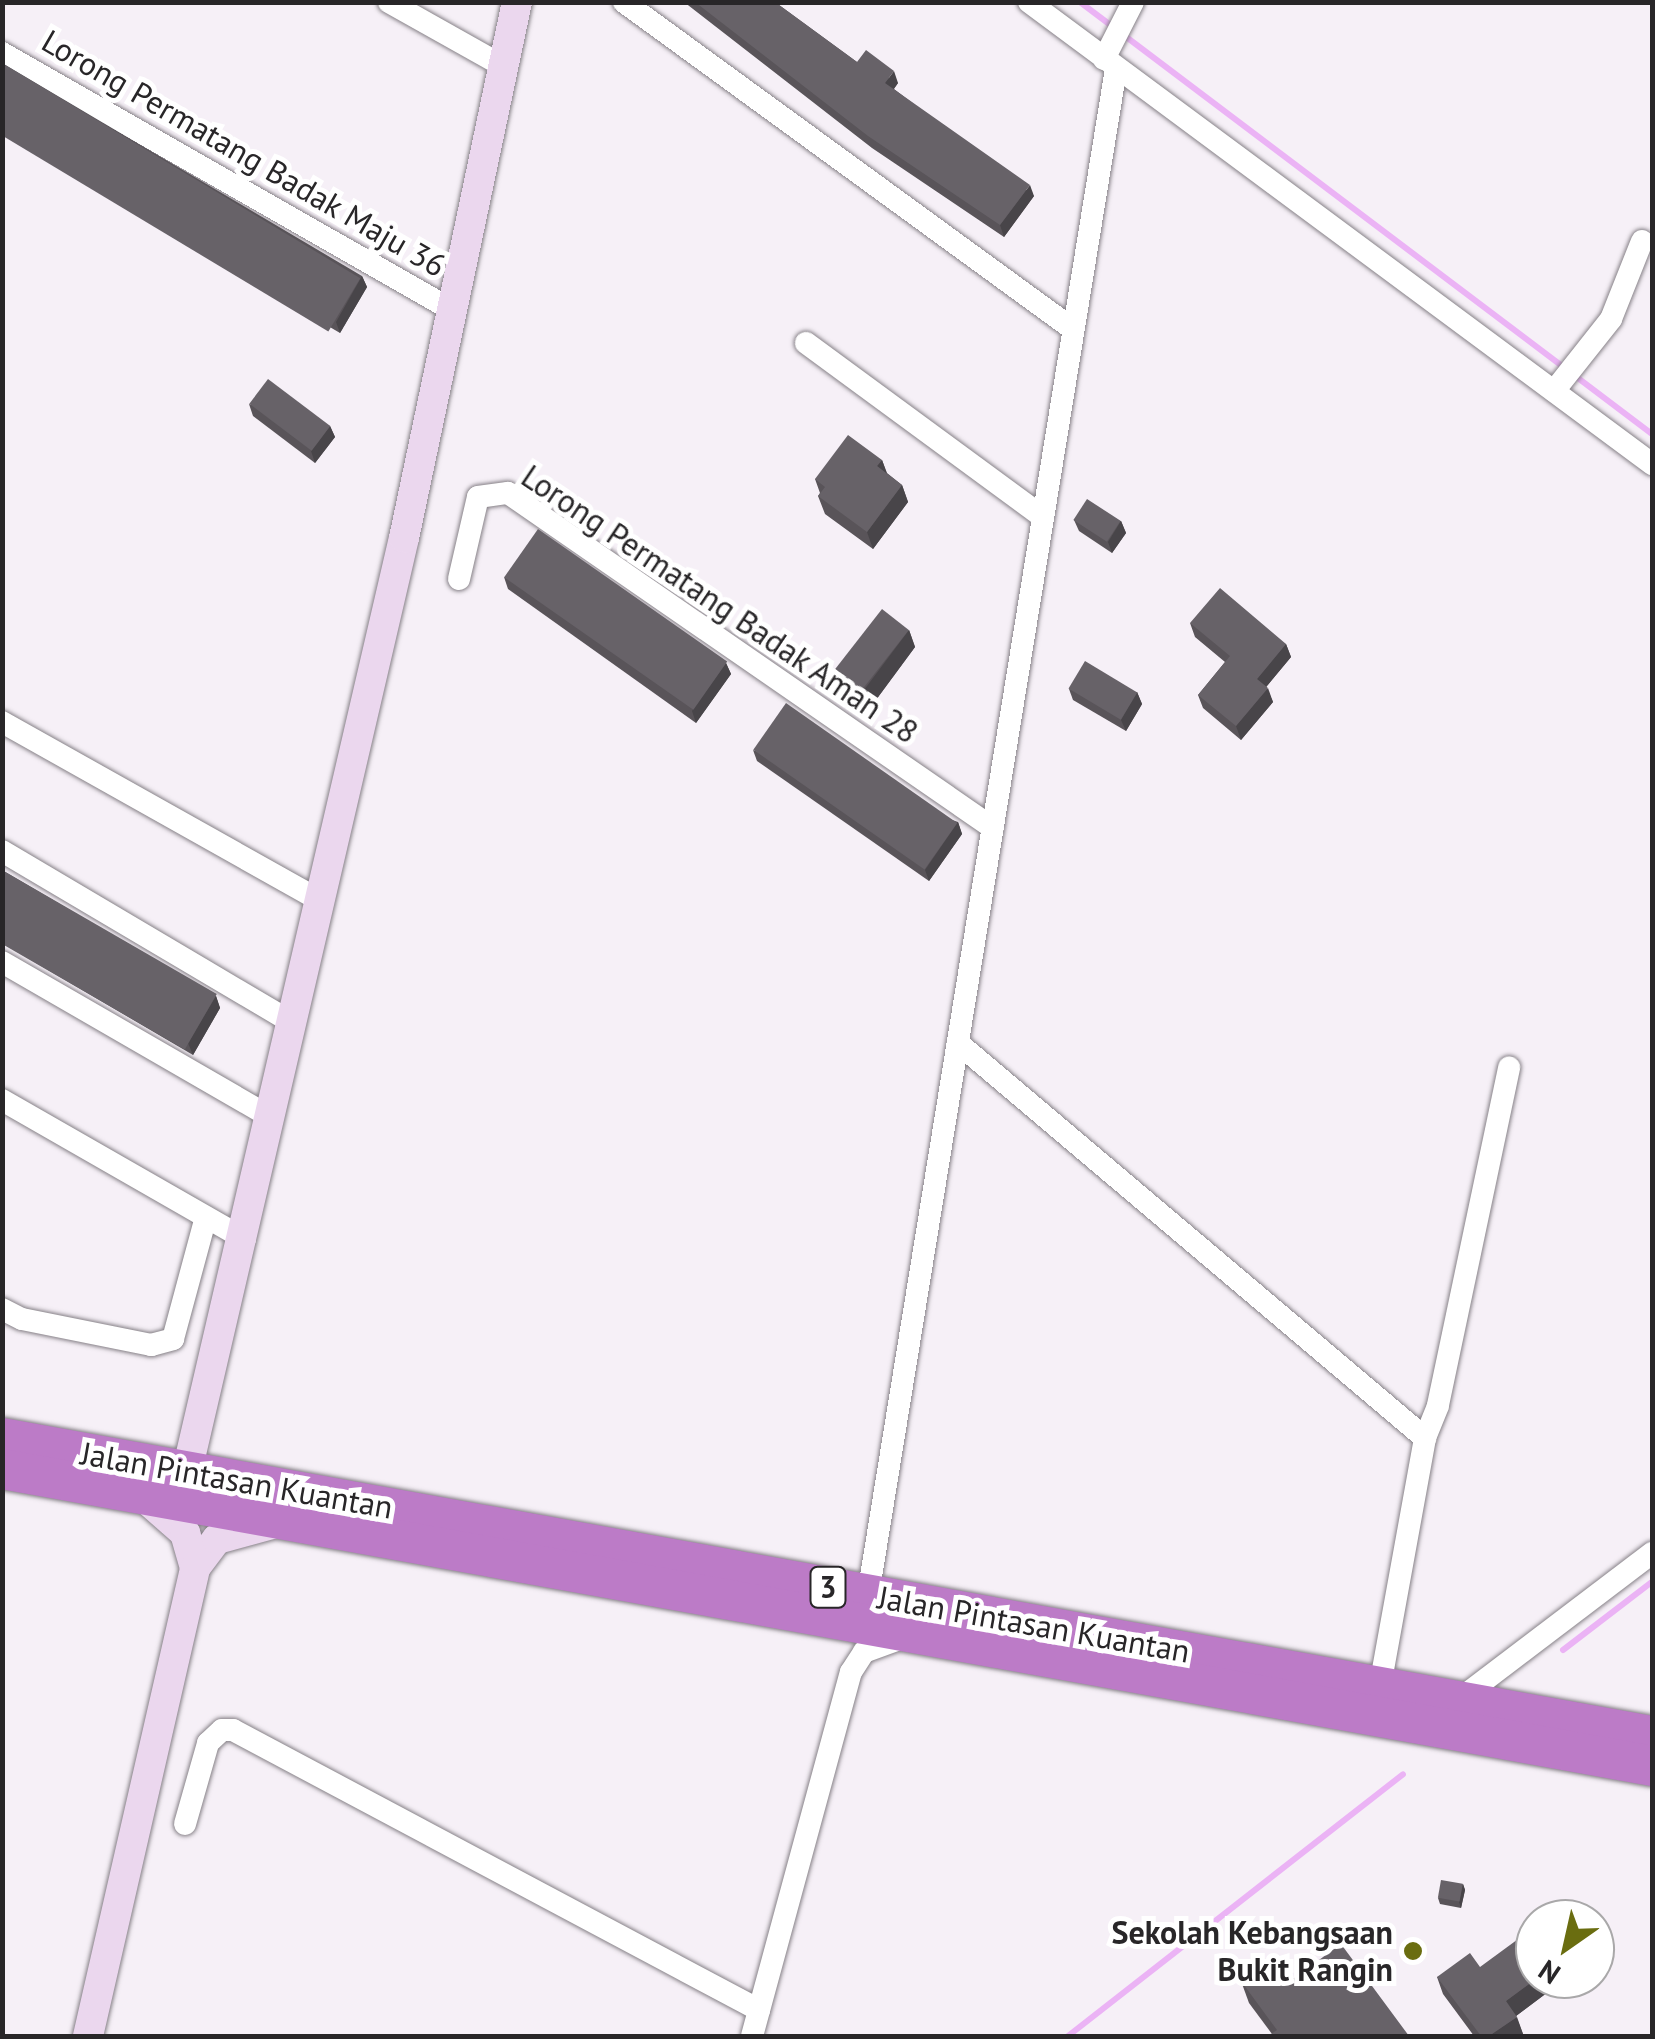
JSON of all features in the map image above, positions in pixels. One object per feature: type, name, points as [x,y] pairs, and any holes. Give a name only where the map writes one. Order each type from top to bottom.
[{"type":"highway","name":"Jalan Pintasan Kuantan","points":[[2,1438],[1652,1736]]},
{"type":"highway","name":"Jalan Pintasan Kuantan","points":[[2,1468],[1652,1766]]},
{"type":"street","points":[[389,2],[505,67]]},
{"type":"street","points":[[187,1471],[245,1239],[518,2]]},
{"type":"street","points":[[624,2],[1070,327]]},
{"type":"street","points":[[1029,2],[1652,464]]},
{"type":"street","points":[[868,1594],[993,828],[1110,64],[1124,20]]},
{"type":"street","name":"Lorong Permatang Badak Maju 36","points":[[2,53],[452,310]]},
{"type":"street","points":[[1554,391],[1611,319],[1642,241]]},
{"type":"street","points":[[806,343],[1040,515]]},
{"type":"street","name":"Lorong Permatang Badak Aman 28","points":[[459,578],[478,497],[508,492],[993,828]]},
{"type":"street","points":[[2,722],[318,900]]},
{"type":"street","points":[[2,850],[291,1022]]},
{"type":"street","points":[[2,962],[271,1117]]},
{"type":"street","points":[[958,1042],[1425,1438]]},
{"type":"street","points":[[1380,1686],[1425,1438],[1438,1405],[1509,1067]]},
{"type":"street","points":[[2,1100],[245,1239]]},
{"type":"street","points":[[2,1309],[22,1319],[151,1345],[173,1339],[206,1217]]},
{"type":"street","points":[[88,2036],[195,1568],[185,1533],[138,1494]]},
{"type":"street","points":[[195,1568],[232,1531],[290,1522]]},
{"type":"street","points":[[1457,1700],[1652,1553]]},
{"type":"street","points":[[810,1615],[843,1640],[852,1672]]},
{"type":"street","points":[[752,2036],[852,1672],[876,1645],[920,1634]]},
{"type":"street","points":[[186,1824],[208,1743],[233,1730],[759,2010]]},
{"type":"building","points":[[695,2],[775,2],[857,62],[866,50],[894,71],[885,83],[1030,185],[1000,225],[868,136]]},
{"type":"building","points":[[2,63],[360,278],[328,331],[2,135]]},
{"type":"building","points":[[268,379],[330,426],[312,451],[249,404]]},
{"type":"building","points":[[848,435],[882,460],[877,466],[902,485],[867,532],[818,496],[825,487],[815,479]]},
{"type":"building","points":[[1087,499],[1121,521],[1107,542],[1073,520]]},
{"type":"building","points":[[538,529],[727,661],[693,710],[504,577]]},
{"type":"building","points":[[1220,588],[1286,644],[1257,679],[1268,688],[1236,726],[1198,695],[1230,656],[1190,623]]},
{"type":"building","points":[[882,609],[909,630],[862,690],[835,669]]},
{"type":"building","points":[[1085,661],[1137,692],[1121,720],[1069,688]]},
{"type":"building","points":[[786,703],[957,823],[925,870],[753,750]]},
{"type":"building","points":[[2,870],[217,994],[185,1049],[2,944]]},
{"type":"building","points":[[1441,1880],[1463,1884],[1460,1902],[1438,1898]]},
{"type":"building","points":[[1515,1941],[1515,1994],[1506,2001],[1517,2017],[1489,2036],[1481,2036],[1437,1977],[1470,1953],[1480,1967]]},
{"type":"building","points":[[1341,1944],[1409,2036],[1268,2036],[1277,2030],[1241,1981],[1273,1958],[1290,1981]]},
{"type":"waterway","points":[[1080,2],[1652,434]]},
{"type":"waterway","points":[[1563,1650],[1652,1582]]},
{"type":"waterway","points":[[1068,2036],[1403,1774]]},
{"type":"place","name":"Sekolah Kebangsaan Bukit Rangin","points":[[1413,1951]]}]
